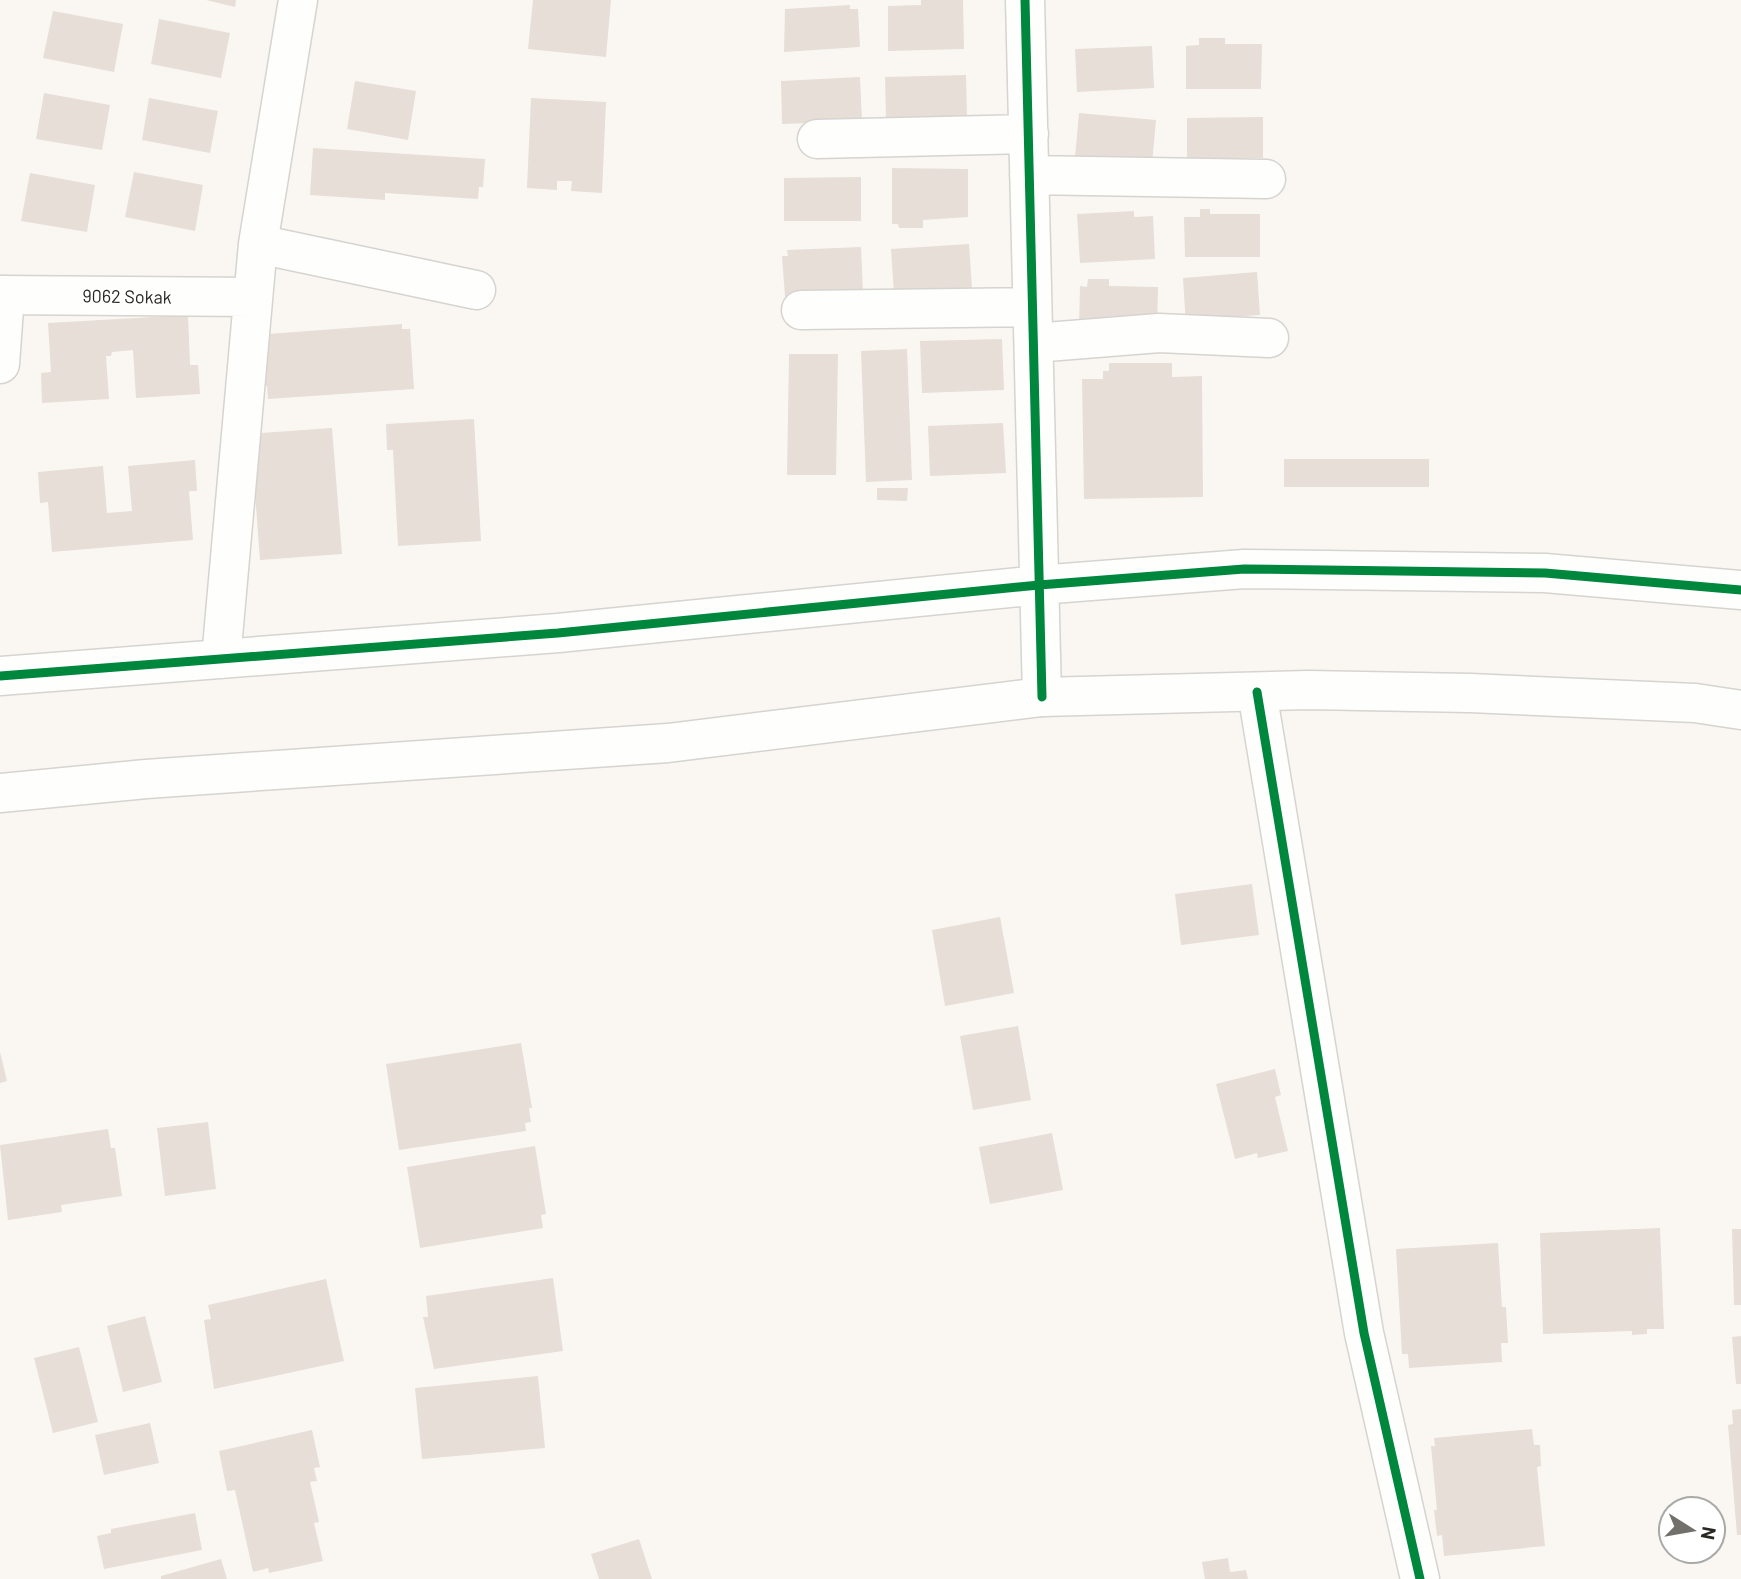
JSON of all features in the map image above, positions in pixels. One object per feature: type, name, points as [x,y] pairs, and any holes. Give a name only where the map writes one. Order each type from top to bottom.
[{"type":"street","points":[[221,659],[258,243],[298,0]]},
{"type":"street","points":[[1025,0],[1042,697]]},
{"type":"street","points":[[817,139],[1029,134]]},
{"type":"street","points":[[1029,175],[1266,180]]},
{"type":"street","points":[[258,243],[476,290]]},
{"type":"street","points":[[0,364],[2,295]]},
{"type":"street","name":"9062 Sokak","points":[[2,295],[253,298]]},
{"type":"street","points":[[801,310],[1269,338]]},
{"type":"street","points":[[0,676],[558,633],[1039,585],[1244,569],[1545,573],[1741,590]]},
{"type":"street","points":[[1257,692],[1364,1333],[1420,1579]]},
{"type":"street","points":[[0,793],[146,779],[668,743],[1042,697],[1257,692],[1470,693],[1695,703],[1741,710]]},
{"type":"building","points":[[206,0],[236,0],[235,7]]},
{"type":"building","points":[[533,0],[611,0],[606,57],[528,49]]},
{"type":"building","points":[[921,0],[963,0],[964,49],[888,51],[888,6],[921,5]]},
{"type":"building","points":[[850,5],[850,9],[858,9],[860,47],[784,52],[785,9]]},
{"type":"building","points":[[53,11],[123,24],[114,72],[43,58]]},
{"type":"building","points":[[159,19],[230,33],[221,78],[151,64]]},
{"type":"building","points":[[1199,38],[1225,38],[1225,44],[1262,44],[1261,89],[1186,89],[1186,46],[1199,45]]},
{"type":"building","points":[[1152,46],[1154,88],[1077,92],[1075,49]]},
{"type":"building","points":[[966,75],[967,118],[886,121],[885,77]]},
{"type":"building","points":[[860,77],[862,121],[782,124],[781,81]]},
{"type":"building","points":[[355,81],[416,91],[408,140],[347,129]]},
{"type":"building","points":[[44,93],[110,105],[102,150],[36,139]]},
{"type":"building","points":[[149,98],[218,111],[210,153],[142,140]]},
{"type":"building","points":[[531,98],[606,102],[602,193],[571,191],[572,181],[557,181],[557,190],[527,188]]},
{"type":"building","points":[[1079,113],[1156,120],[1152,164],[1075,157]]},
{"type":"building","points":[[1263,117],[1263,158],[1187,158],[1187,118]]},
{"type":"building","points":[[313,148],[485,159],[483,187],[479,187],[478,199],[385,193],[385,200],[310,195]]},
{"type":"building","points":[[892,168],[968,169],[968,217],[923,220],[923,228],[899,228],[898,224],[892,224]]},
{"type":"building","points":[[134,172],[203,185],[195,231],[125,217]]},
{"type":"building","points":[[30,173],[95,185],[87,232],[21,221]]},
{"type":"building","points":[[861,177],[861,221],[784,221],[784,178]]},
{"type":"building","points":[[1200,209],[1210,209],[1210,214],[1260,214],[1260,257],[1185,257],[1184,217],[1200,217]]},
{"type":"building","points":[[1134,211],[1134,217],[1153,216],[1155,259],[1080,263],[1077,214]]},
{"type":"building","points":[[969,244],[972,288],[894,294],[891,249]]},
{"type":"building","points":[[861,247],[863,293],[785,297],[782,256],[788,256],[787,250]]},
{"type":"building","points":[[1257,272],[1260,315],[1210,319],[1186,327],[1183,278]]},
{"type":"building","points":[[1088,279],[1109,279],[1109,286],[1158,287],[1157,329],[1079,327],[1080,286],[1087,287]]},
{"type":"building","points":[[188,315],[190,365],[198,365],[200,394],[136,398],[133,350],[112,352],[111,356],[106,356],[109,399],[42,403],[41,373],[51,372],[48,323]]},
{"type":"building","points":[[402,324],[402,329],[410,329],[414,389],[268,399],[267,386],[262,387],[268,334]]},
{"type":"building","points":[[1002,339],[1004,390],[922,393],[920,341]]},
{"type":"building","points":[[907,349],[912,480],[866,482],[861,351]]},
{"type":"building","points":[[789,354],[838,354],[836,475],[787,475]]},
{"type":"building","points":[[1109,363],[1172,363],[1172,377],[1202,376],[1203,497],[1084,499],[1082,379],[1103,379],[1103,371],[1109,371]]},
{"type":"building","points":[[474,419],[481,541],[398,546],[393,450],[387,450],[386,424]]},
{"type":"building","points":[[1003,423],[1006,473],[930,476],[928,426]]},
{"type":"building","points":[[332,428],[342,554],[260,560],[252,452],[246,434]]},
{"type":"building","points":[[1284,459],[1429,459],[1429,487],[1284,487]]},
{"type":"building","points":[[195,460],[197,491],[189,491],[193,540],[52,552],[48,502],[40,503],[38,472],[103,466],[107,513],[132,511],[128,466]]},
{"type":"building","points":[[877,488],[908,488],[907,501],[877,500]]},
{"type":"building","points":[[1252,884],[1259,935],[1181,945],[1175,894]]},
{"type":"building","points":[[1000,917],[1014,993],[945,1006],[932,930]]},
{"type":"building","points":[[1018,1026],[1031,1100],[973,1110],[960,1036]]},
{"type":"building","points":[[521,1043],[532,1108],[529,1108],[531,1122],[525,1123],[526,1131],[399,1150],[386,1064]]},
{"type":"building","points":[[0,1052],[7,1081],[0,1083]]},
{"type":"building","points":[[1275,1069],[1281,1095],[1275,1097],[1288,1151],[1258,1158],[1257,1153],[1235,1159],[1216,1084]]},
{"type":"building","points":[[208,1122],[216,1189],[165,1196],[157,1128]]},
{"type":"building","points":[[108,1129],[111,1148],[115,1148],[122,1196],[61,1205],[62,1212],[8,1220],[0,1145]]},
{"type":"building","points":[[1052,1133],[1063,1190],[990,1204],[979,1147]]},
{"type":"building","points":[[535,1146],[546,1214],[541,1215],[543,1228],[420,1248],[407,1167]]},
{"type":"building","points":[[1660,1228],[1664,1329],[1647,1329],[1647,1334],[1632,1335],[1632,1331],[1543,1334],[1540,1233]]},
{"type":"building","points":[[1732,1229],[1741,1229],[1741,1305],[1734,1305]]},
{"type":"building","points":[[1498,1243],[1502,1307],[1506,1307],[1508,1343],[1501,1343],[1502,1362],[1409,1368],[1408,1354],[1402,1354],[1396,1249]]},
{"type":"building","points":[[553,1278],[563,1351],[434,1369],[423,1317],[428,1317],[426,1296]]},
{"type":"building","points":[[326,1279],[344,1361],[214,1389],[204,1320],[211,1319],[208,1305]]},
{"type":"building","points":[[145,1316],[162,1382],[123,1392],[107,1326]]},
{"type":"building","points":[[1741,1336],[1741,1384],[1736,1384],[1732,1337]]},
{"type":"building","points":[[79,1347],[98,1422],[53,1433],[34,1358]]},
{"type":"building","points":[[538,1376],[545,1448],[422,1459],[415,1388]]},
{"type":"building","points":[[1741,1409],[1741,1535],[1737,1535],[1728,1425],[1733,1424],[1732,1410]]},
{"type":"building","points":[[150,1423],[159,1463],[104,1475],[95,1435]]},
{"type":"building","points":[[1532,1429],[1534,1445],[1540,1445],[1541,1466],[1537,1467],[1545,1546],[1444,1556],[1442,1535],[1437,1536],[1434,1510],[1437,1510],[1431,1446],[1435,1446],[1434,1438]]},
{"type":"building","points":[[312,1430],[320,1467],[314,1468],[317,1481],[310,1482],[319,1522],[314,1523],[323,1561],[269,1573],[268,1568],[253,1572],[235,1490],[227,1491],[219,1451]]},
{"type":"building","points":[[195,1513],[202,1550],[104,1569],[97,1536],[111,1533],[111,1529]]},
{"type":"building","points":[[639,1539],[652,1579],[599,1579],[591,1554]]},
{"type":"building","points":[[1228,1558],[1230,1572],[1246,1570],[1248,1579],[1205,1579],[1202,1562]]},
{"type":"building","points":[[221,1559],[227,1579],[161,1579],[161,1576]]},
{"type":"cycle path","points":[[1025,0],[1042,697]]},
{"type":"cycle path","points":[[0,676],[558,633],[1039,585],[1244,569],[1545,573],[1741,590]]},
{"type":"cycle path","points":[[1257,692],[1364,1333],[1420,1579]]}]
